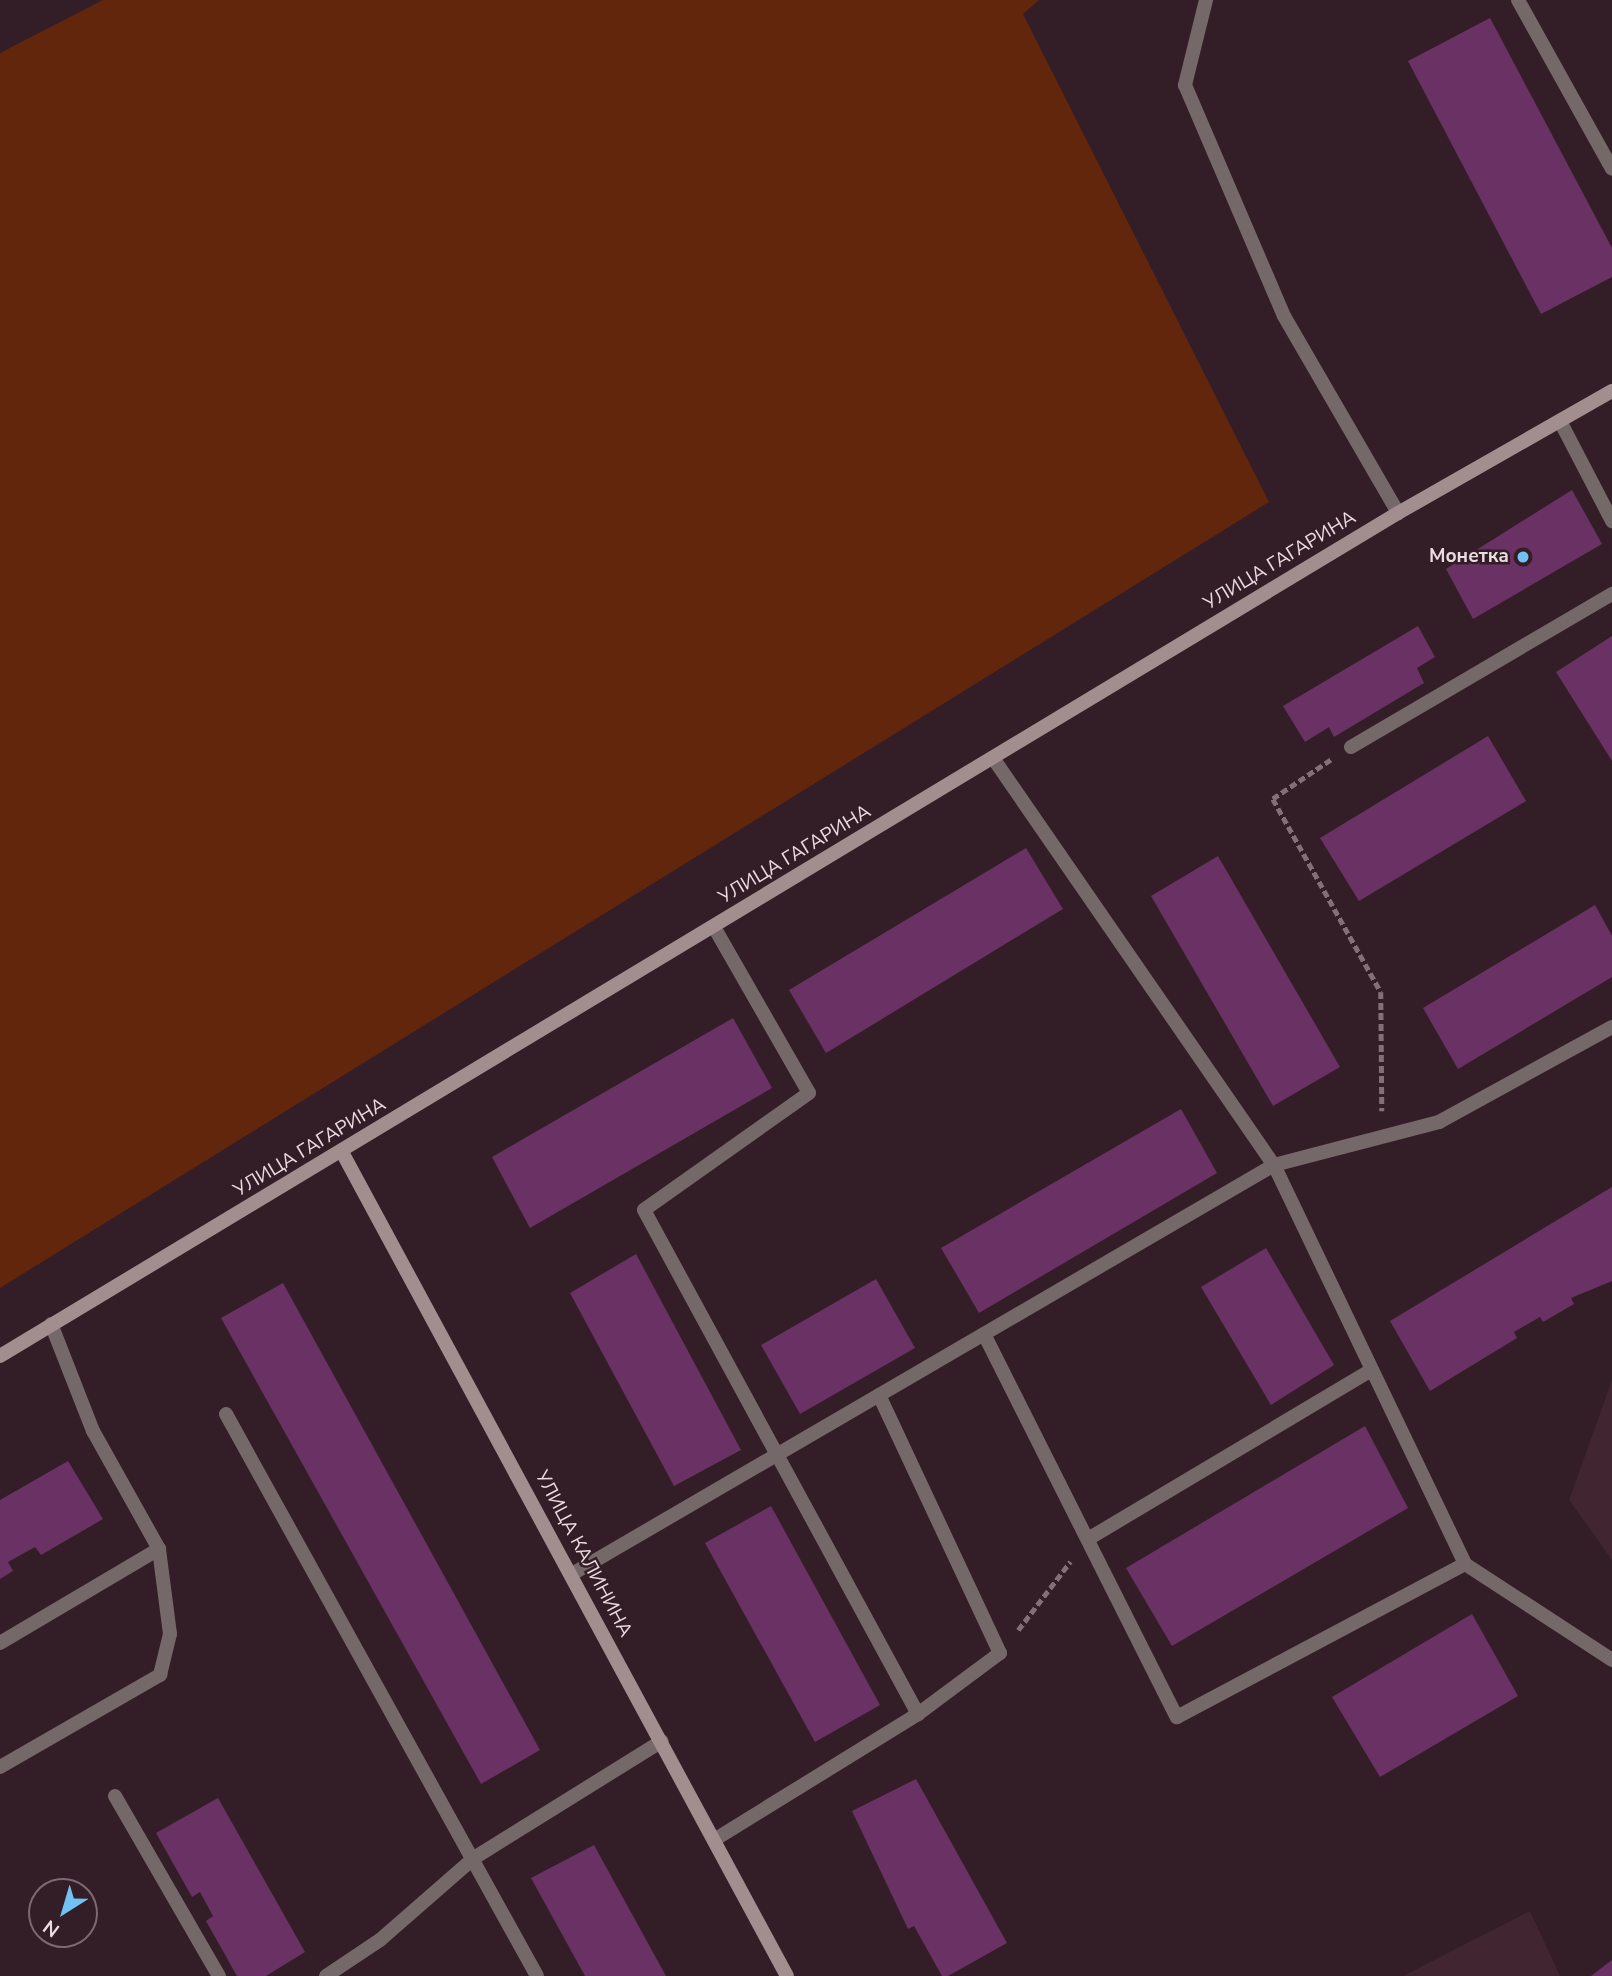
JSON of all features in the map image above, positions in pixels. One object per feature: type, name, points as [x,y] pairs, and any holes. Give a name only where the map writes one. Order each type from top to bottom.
[{"type":"street","points":[[1206,0],[1185,85],[1284,316],[1398,513]]},
{"type":"street","points":[[1518,0],[1612,169]]},
{"type":"street","name":"УЛИЦА ГАГАРИНА","points":[[0,1356],[1398,513],[1612,391]]},
{"type":"street","points":[[1560,421],[1612,521]]},
{"type":"street","points":[[1351,747],[1612,594]]},
{"type":"street","points":[[993,758],[1274,1165],[1465,1564],[1612,1660]]},
{"type":"street","points":[[714,927],[809,1093],[643,1210],[774,1456],[918,1714]]},
{"type":"street","points":[[572,1574],[1274,1165],[1439,1122],[1612,1027]]},
{"type":"street","name":"УЛИЦА КАЛИНИНА","points":[[342,1152],[787,1976]]},
{"type":"street","points":[[0,1767],[160,1675],[170,1634],[159,1549],[93,1431],[51,1324]]},
{"type":"street","points":[[984,1334],[1177,1717],[1465,1564]]},
{"type":"street","points":[[1088,1539],[1372,1370]]},
{"type":"street","points":[[714,1840],[918,1714],[1000,1653],[878,1395]]},
{"type":"street","points":[[226,1414],[474,1857],[537,1976]]},
{"type":"street","points":[[0,1643],[159,1549]]},
{"type":"street","points":[[326,1976],[380,1940],[474,1857],[662,1741]]},
{"type":"street","points":[[115,1796],[219,1976]]},
{"type":"path","points":[[1351,747],[1273,799],[1381,992],[1382,1137]]},
{"type":"path","points":[[1000,1653],[1088,1539]]},
{"type":"shaded area","points":[[103,0],[1039,0],[1023,14],[1269,502],[0,1288],[0,53]]},
{"type":"shaded area","points":[[1612,1380],[1612,1560],[1569,1500]]},
{"type":"shaded area","points":[[1530,1911],[1560,1976],[1403,1976]]},
{"type":"building","points":[[1490,18],[1612,248],[1612,277],[1541,314],[1408,61]]},
{"type":"building","name":"Монетка","points":[[1572,490],[1602,544],[1473,619],[1446,569]]},
{"type":"building","points":[[1418,626],[1435,657],[1417,668],[1424,683],[1334,737],[1329,727],[1305,742],[1283,706]]},
{"type":"building","points":[[1612,636],[1612,761],[1556,672]]},
{"type":"building","points":[[1488,736],[1526,801],[1359,901],[1320,838]]},
{"type":"building","points":[[1026,848],[1063,909],[826,1053],[789,990]]},
{"type":"building","points":[[1218,856],[1340,1067],[1273,1106],[1151,896]]},
{"type":"building","points":[[1595,905],[1612,936],[1612,977],[1458,1069],[1423,1008]]},
{"type":"building","points":[[733,1018],[772,1088],[530,1228],[492,1157]]},
{"type":"building","points":[[1181,1109],[1217,1173],[979,1313],[941,1248]]},
{"type":"building","points":[[1612,1187],[1612,1281],[1571,1298],[1574,1304],[1543,1322],[1540,1317],[1514,1332],[1517,1338],[1430,1391],[1390,1321]]},
{"type":"building","points":[[1266,1248],[1334,1365],[1271,1405],[1201,1287]]},
{"type":"building","points":[[636,1254],[741,1450],[674,1486],[570,1293]]},
{"type":"building","points":[[876,1279],[915,1348],[800,1414],[761,1345]]},
{"type":"building","points":[[283,1283],[540,1750],[481,1784],[221,1318]]},
{"type":"building","points":[[1365,1426],[1408,1508],[1172,1646],[1126,1568]]},
{"type":"building","points":[[68,1461],[103,1519],[41,1555],[35,1547],[8,1562],[13,1571],[0,1579],[0,1500]]},
{"type":"building","points":[[771,1506],[880,1705],[815,1742],[705,1543]]},
{"type":"building","points":[[1472,1614],[1518,1696],[1380,1777],[1332,1697]]},
{"type":"building","points":[[916,1779],[1007,1943],[948,1976],[942,1976],[914,1926],[908,1929],[852,1811]]},
{"type":"building","points":[[218,1798],[305,1952],[266,1976],[237,1976],[206,1921],[213,1916],[200,1892],[192,1897],[156,1833]]},
{"type":"building","points":[[594,1845],[666,1976],[585,1976],[531,1878]]},
{"type":"building","points":[[1612,1960],[1612,1976],[1591,1976]]},
{"type":"place","name":"Монетка","points":[[1523,557]]}]
